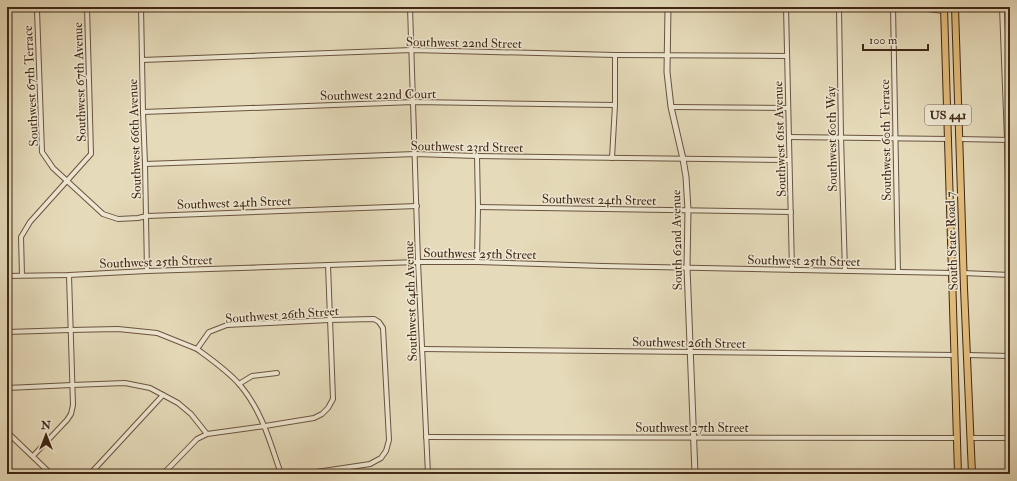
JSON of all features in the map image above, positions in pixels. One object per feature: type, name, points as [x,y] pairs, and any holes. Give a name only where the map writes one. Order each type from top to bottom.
[{"type":"main road","name":"South State Road 7","points":[[955,7],[963,273],[972,474]]},
{"type":"main road","points":[[944,9],[956,25]]},
{"type":"main road","name":"South State Road 7","points":[[944,9],[958,474]]},
{"type":"main road","points":[[952,257],[958,268],[963,273]]},
{"type":"main road","points":[[953,272],[959,278],[964,288]]},
{"type":"street","name":"Southwest 67th Terrace","points":[[38,7],[42,152],[53,168],[67,180]]},
{"type":"street","name":"Southwest 67th Avenue","points":[[22,275],[21,237],[30,222],[91,154],[86,7]]},
{"type":"street","points":[[141,8],[185,7]]},
{"type":"street","name":"Southwest 64th Avenue","points":[[410,7],[418,262],[428,474]]},
{"type":"street","name":"South 62nd Avenue","points":[[668,7],[667,72],[671,107],[686,177],[688,210],[687,267],[695,474]]},
{"type":"street","name":"Southwest 61st Avenue","points":[[786,7],[792,270]]},
{"type":"street","name":"Southwest 60th Way","points":[[839,7],[845,271]]},
{"type":"street","name":"Southwest 60th Terrace","points":[[893,7],[898,272]]},
{"type":"street","points":[[911,7],[944,9]]},
{"type":"street","points":[[997,7],[1010,7]]},
{"type":"street","points":[[963,273],[1010,275],[1009,140],[1002,7]]},
{"type":"street","name":"Southwest 66th Avenue","points":[[141,8],[143,112],[146,164],[147,271]]},
{"type":"street","name":"Southwest 22nd Street","points":[[142,60],[412,50],[615,55],[787,56]]},
{"type":"street","points":[[612,158],[615,105],[615,55]]},
{"type":"street","name":"Southwest 22nd Court","points":[[143,112],[414,102],[615,105]]},
{"type":"street","points":[[671,107],[788,108]]},
{"type":"street","points":[[789,138],[841,137],[949,139]]},
{"type":"street","points":[[959,139],[1009,140]]},
{"type":"street","name":"Southwest 23rd Street","points":[[146,164],[415,154],[789,160]]},
{"type":"street","points":[[477,156],[477,262]]},
{"type":"street","name":"Southwest 24th Street","points":[[67,180],[103,214],[118,219],[146,216],[417,206]]},
{"type":"street","name":"Southwest 24th Street","points":[[478,207],[791,212]]},
{"type":"street","name":"Southwest 25th Street","points":[[7,276],[418,262],[953,272]]},
{"type":"street","points":[[163,474],[197,439],[207,434],[314,418],[322,414],[328,408],[333,399],[328,265]]},
{"type":"street","points":[[33,456],[67,420],[71,414],[73,405],[69,275]]},
{"type":"street","name":"Southwest 26th Street","points":[[197,349],[209,332],[227,325],[374,319],[379,322],[383,328],[389,440],[386,451],[381,458],[370,464],[303,474]]},
{"type":"street","points":[[7,332],[118,329],[156,333],[197,349],[220,366],[240,384],[255,405],[265,426],[281,474]]},
{"type":"street","name":"Southwest 26th Street","points":[[422,349],[955,355]]},
{"type":"street","points":[[967,355],[1010,356]]},
{"type":"street","points":[[240,384],[252,376],[277,373]]},
{"type":"street","points":[[7,388],[126,383],[150,388],[178,403],[191,414],[207,434]]},
{"type":"street","points":[[90,474],[163,395]]},
{"type":"street","points":[[7,432],[51,474]]},
{"type":"street","name":"Southwest 27th Street","points":[[426,437],[957,438]]},
{"type":"street","points":[[970,438],[1010,438]]}]
